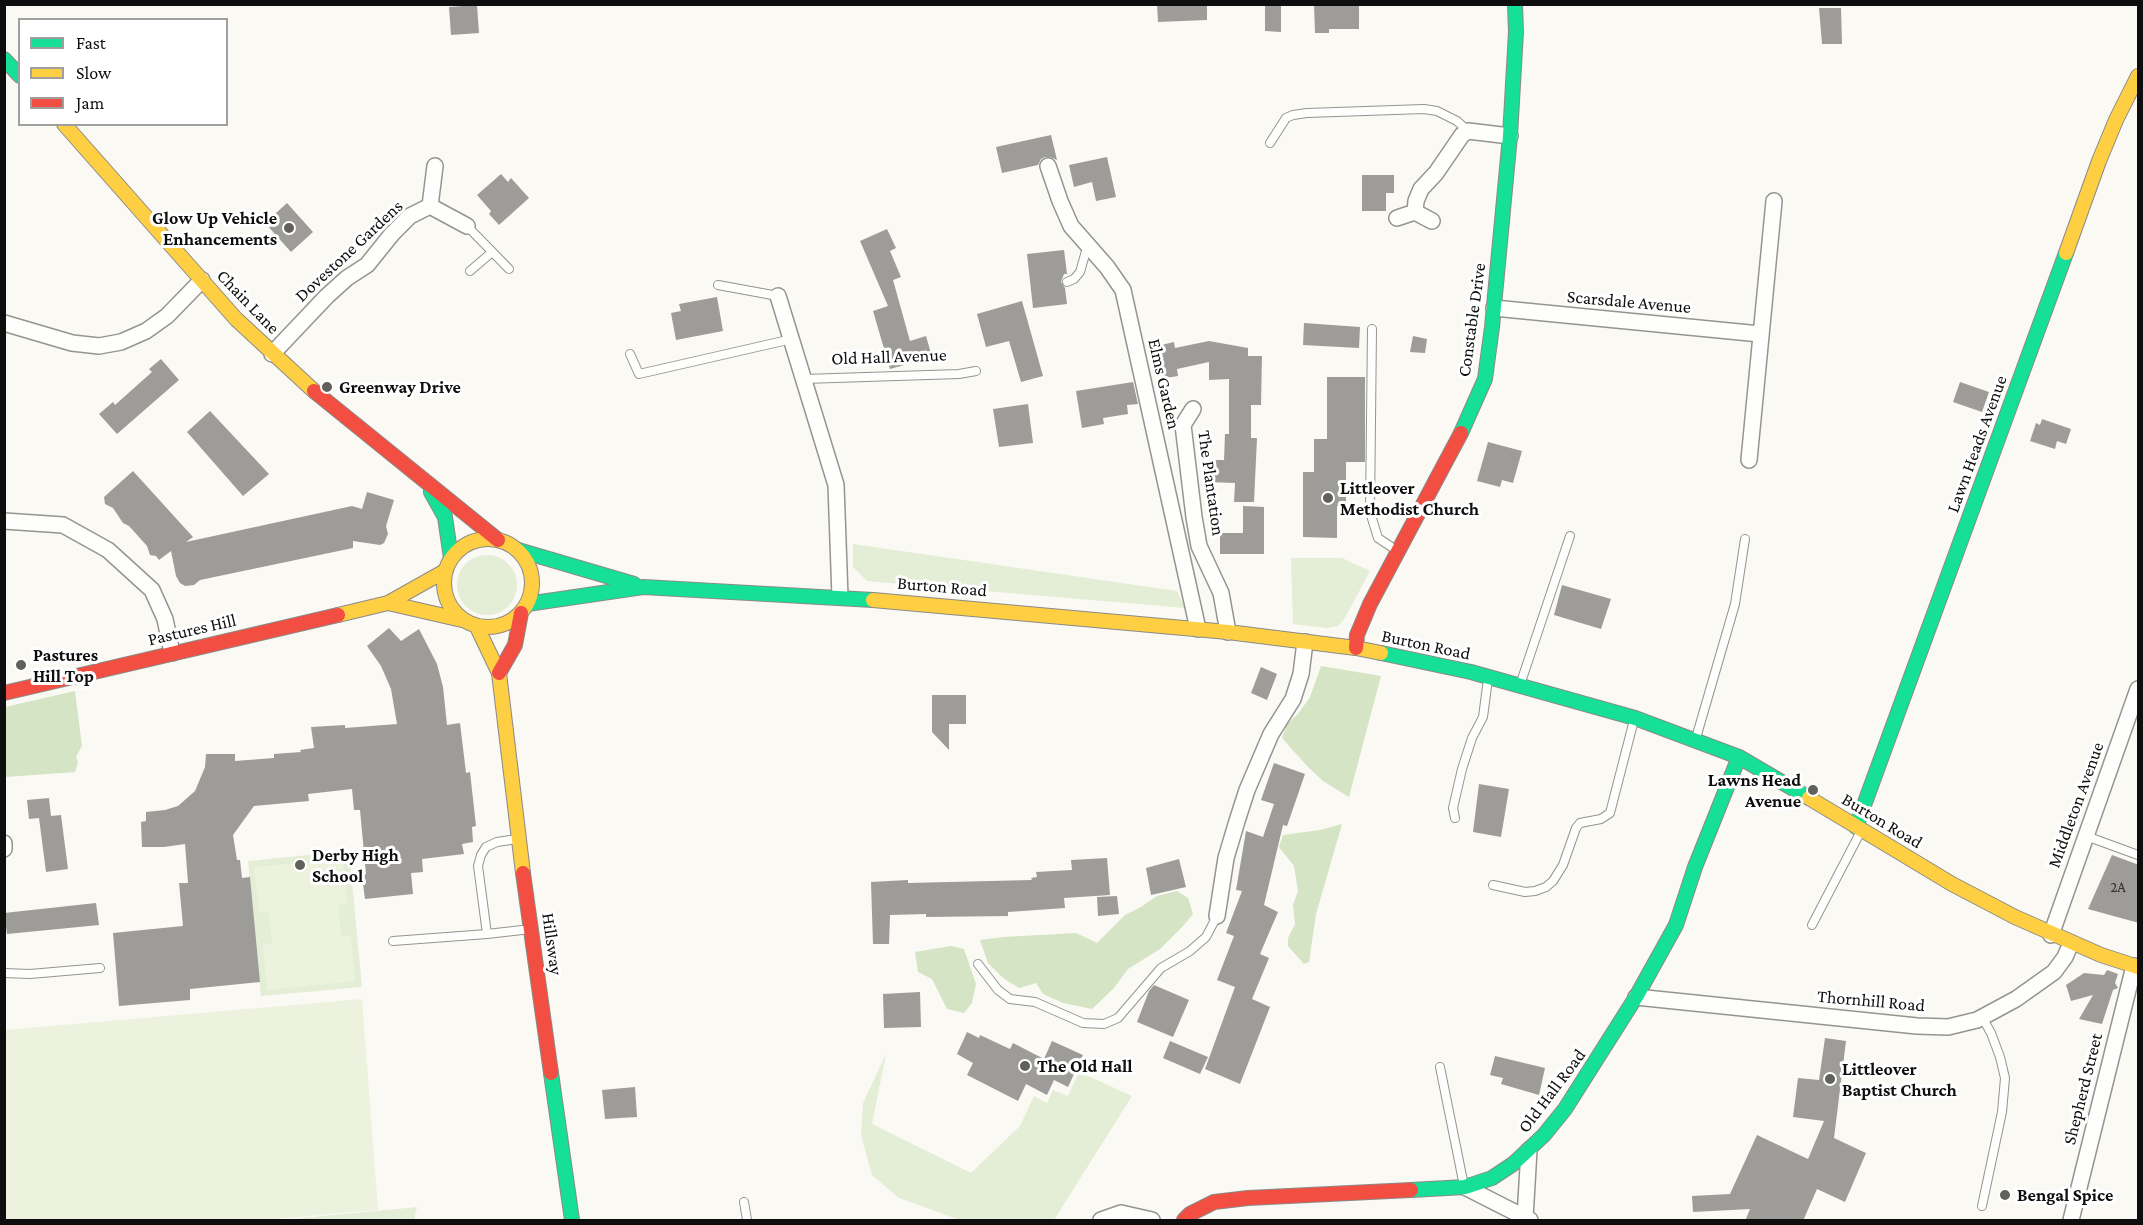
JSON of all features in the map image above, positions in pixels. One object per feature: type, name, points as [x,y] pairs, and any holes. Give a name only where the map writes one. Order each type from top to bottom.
[{"type":"street","name":"Constable Drive","points":[[1356,648],[1357,635],[1370,604],[1474,405],[1485,379],[1510,136],[1515,4]]},
{"type":"street","points":[[4,59],[18,74]]},
{"type":"street","name":"Lawn Heads Avenue","points":[[1858,828],[2099,161],[2116,120],[2139,76]]},
{"type":"street","name":"Chain Lane","points":[[66,126],[236,319],[272,354],[328,405],[498,540]]},
{"type":"street","points":[[1415,212],[1416,201],[1421,189],[1436,173],[1457,141],[1468,131],[1510,136]]},
{"type":"street","name":"Dovestone Gardens","points":[[430,206],[435,166]]},
{"type":"street","name":"Elms Garden","points":[[1048,166],[1071,226],[1088,244],[1123,290],[1198,629]]},
{"type":"street","points":[[1749,460],[1774,201]]},
{"type":"street","name":"Dovestone Gardens","points":[[430,206],[467,226]]},
{"type":"street","name":"Dovestone Gardens","points":[[272,354],[327,296],[347,278],[367,265],[410,216],[430,206]]},
{"type":"street","points":[[1397,218],[1415,212],[1432,221]]},
{"type":"street","points":[[4,322],[72,344],[99,346],[110,344],[146,331],[167,316],[202,280]]},
{"type":"street","points":[[778,296],[836,485],[840,597]]},
{"type":"street","name":"Scarsdale Avenue","points":[[1494,308],[1760,334]]},
{"type":"street","name":"The Plantation","points":[[1193,409],[1183,425],[1194,517],[1199,546],[1215,575],[1221,593],[1228,632]]},
{"type":"street","name":"Chain Lane","points":[[426,484],[445,517],[451,558]]},
{"type":"street","points":[[4,521],[63,525],[108,550],[152,590],[165,619],[172,653]]},
{"type":"street","points":[[499,673],[515,645],[524,609],[531,595],[533,579],[528,563],[509,543],[484,539],[460,548],[451,558],[445,571],[444,589],[450,606],[462,620],[477,627],[495,628],[511,622],[524,609]]},
{"type":"street","name":"Burton Road","points":[[518,550],[643,587]]},
{"type":"street","name":"Pastures Hill","points":[[4,693],[388,603],[445,571]]},
{"type":"street","name":"Burton Road","points":[[524,609],[643,587],[840,597],[1228,632],[1356,648],[1415,660],[1488,677],[1635,718],[1739,757],[1952,884],[2051,935],[2136,967]]},
{"type":"street","name":"Pastures Hill","points":[[388,603],[462,620]]},
{"type":"street","name":"Hillsway","points":[[477,627],[499,673],[518,839],[572,1221]]},
{"type":"street","points":[[1217,916],[1226,858],[1240,811],[1271,734],[1293,699],[1301,674],[1305,642]]},
{"type":"street","name":"Middleton Avenue","points":[[2051,935],[2139,689]]},
{"type":"street","name":"Old Hall Road","points":[[1184,1221],[1190,1214],[1214,1202],[1248,1198],[1465,1187],[1502,1173],[1529,1150],[1565,1109],[1636,997],[1676,925],[1695,867],[1739,757]]},
{"type":"street","points":[[4,843],[4,849]]},
{"type":"street","name":"Thornhill Road","points":[[1636,997],[1917,1026],[1948,1027],[1982,1017],[2016,999],[2054,972],[2065,957],[2071,943]]},
{"type":"street","name":"Shepherd Street","points":[[2071,1221],[2136,967]]},
{"type":"street","points":[[1465,1187],[1528,1219],[1529,1150]]},
{"type":"street","points":[[1101,1221],[1121,1213],[1152,1221]]},
{"type":"lane","points":[[1270,143],[1286,118],[1307,113],[1424,109],[1437,111],[1457,121],[1468,131]]},
{"type":"lane","name":"Dovestone Gardens","points":[[467,226],[509,269]]},
{"type":"lane","points":[[1067,282],[1074,279],[1080,272],[1088,244]]},
{"type":"lane","points":[[470,271],[491,253]]},
{"type":"lane","points":[[718,285],[778,296]]},
{"type":"lane","points":[[1372,328],[1370,512],[1378,538],[1398,551]]},
{"type":"lane","points":[[630,354],[639,374],[792,339]]},
{"type":"lane","name":"Old Hall Avenue","points":[[804,380],[959,374],[976,371]]},
{"type":"lane","points":[[1520,686],[1570,536]]},
{"type":"lane","points":[[1696,740],[1735,604],[1746,539]]},
{"type":"lane","points":[[1455,818],[1453,808],[1461,769],[1472,738],[1483,717],[1488,677]]},
{"type":"lane","points":[[1493,885],[1525,892],[1539,891],[1553,881],[1563,865],[1576,828],[1580,824],[1601,819],[1610,813],[1635,718]]},
{"type":"lane","points":[[1812,925],[1858,828]]},
{"type":"lane","points":[[2086,836],[2139,855]]},
{"type":"lane","points":[[487,934],[478,866],[481,855],[486,847],[497,842],[518,839]]},
{"type":"lane","points":[[978,964],[998,990],[1010,999],[1035,1002],[1083,1023],[1104,1024],[1118,1018],[1161,968],[1190,951],[1206,937],[1217,916]]},
{"type":"lane","points":[[393,940],[487,934],[531,928]]},
{"type":"lane","points":[[4,973],[30,974],[100,968]]},
{"type":"lane","points":[[1982,1017],[1994,1041],[2004,1078],[2002,1112],[1982,1206]]},
{"type":"lane","points":[[1440,1067],[1465,1187]]},
{"type":"lane","points":[[744,1202],[747,1221]]},
{"type":"green space","points":[[853,544],[1177,591],[1185,608],[867,581],[853,567]]},
{"type":"green space","points":[[487,555],[508,564],[517,585],[508,606],[487,615],[466,606],[457,585],[466,564]]},
{"type":"green space","points":[[1291,558],[1342,558],[1370,571],[1345,618],[1338,626],[1327,628],[1293,624]]},
{"type":"green space","points":[[1321,666],[1381,676],[1349,797],[1323,781],[1282,738],[1287,724],[1298,714],[1310,697]]},
{"type":"green space","points":[[75,691],[82,746],[76,757],[78,762],[75,772],[5,777],[5,707]]},
{"type":"green space","points":[[1342,824],[1316,914],[1309,962],[1304,964],[1288,946],[1288,938],[1295,924],[1293,905],[1298,891],[1294,866],[1279,847],[1283,835],[1320,830]]},
{"type":"green space","points":[[349,851],[362,987],[261,996],[248,861]]},
{"type":"green space","points":[[343,859],[347,904],[338,905],[341,937],[351,936],[355,981],[267,990],[263,945],[272,944],[269,911],[259,912],[254,867]]},
{"type":"green space","points":[[1177,891],[1188,898],[1193,914],[1160,949],[1128,969],[1114,988],[1092,1009],[1063,1003],[1043,994],[1036,983],[1019,988],[1003,978],[988,963],[980,940],[1076,933],[1097,943],[1125,915],[1157,896]]},
{"type":"green space","points":[[951,946],[964,949],[976,984],[972,1003],[964,1013],[947,1009],[932,979],[918,972],[915,952]]},
{"type":"green space","points":[[362,999],[378,1210],[265,1220],[5,1220],[5,1030]]},
{"type":"green space","points":[[886,1054],[872,1124],[971,1173],[1020,1126],[1034,1096],[1047,1103],[1053,1090],[1068,1096],[1079,1072],[1132,1096],[1054,1220],[960,1220],[899,1198],[872,1175],[861,1135],[863,1103]]},
{"type":"green space","points":[[417,1207],[414,1220],[282,1220]]},
{"type":"building","points":[[1157,4],[1207,4],[1207,20],[1158,22]]},
{"type":"building","points":[[1265,4],[1281,4],[1281,32],[1265,31]]},
{"type":"building","points":[[1314,4],[1359,4],[1359,29],[1329,29],[1329,33],[1315,33]]},
{"type":"building","points":[[477,5],[479,33],[451,35],[449,7]]},
{"type":"building","points":[[1819,8],[1841,8],[1842,44],[1822,44]]},
{"type":"building","points":[[1051,135],[1057,160],[1045,157],[1038,165],[1002,173],[996,147]]},
{"type":"building","points":[[1107,157],[1116,197],[1096,201],[1092,182],[1074,187],[1069,165]]},
{"type":"building","points":[[501,174],[508,182],[511,178],[529,198],[499,225],[489,214],[491,211],[477,195]]},
{"type":"building","points":[[1362,175],[1394,175],[1394,193],[1386,193],[1386,211],[1362,211]]},
{"type":"building","name":"Glow Up Vehicle Enhancements","points":[[287,203],[313,232],[291,252],[265,223]]},
{"type":"building","points":[[887,229],[896,248],[890,251],[901,277],[893,280],[910,341],[926,336],[932,357],[890,369],[873,311],[888,306],[860,241]]},
{"type":"building","points":[[1064,250],[1067,274],[1064,274],[1061,282],[1065,288],[1067,304],[1033,308],[1027,254]]},
{"type":"building","points":[[717,297],[723,331],[676,340],[671,313],[681,311],[679,304]]},
{"type":"building","points":[[1022,301],[1043,376],[1021,382],[1009,341],[986,347],[977,314]]},
{"type":"building","points":[[1304,323],[1360,327],[1359,348],[1303,345]]},
{"type":"building","points":[[1413,336],[1427,339],[1425,353],[1410,352]]},
{"type":"building","points":[[1209,341],[1248,348],[1248,356],[1262,356],[1261,405],[1251,405],[1251,438],[1257,438],[1254,502],[1234,502],[1235,483],[1208,482],[1208,460],[1224,460],[1225,434],[1229,434],[1229,379],[1209,380],[1209,362],[1177,369],[1178,376],[1160,379],[1153,347],[1174,342],[1175,348]]},
{"type":"building","points":[[161,359],[179,380],[117,434],[99,414],[113,402],[115,405],[152,372],[149,369]]},
{"type":"building","points":[[1327,377],[1365,377],[1365,462],[1346,462],[1346,506],[1337,506],[1337,538],[1303,537],[1303,472],[1314,472],[1314,439],[1327,439]]},
{"type":"building","points":[[1133,382],[1138,404],[1127,405],[1128,414],[1103,418],[1104,424],[1082,428],[1076,391]]},
{"type":"building","points":[[1960,382],[1989,392],[1982,412],[1953,402]]},
{"type":"building","points":[[1028,404],[1033,443],[999,447],[993,409]]},
{"type":"building","points":[[210,411],[269,474],[243,496],[187,432]]},
{"type":"building","points":[[2042,419],[2071,429],[2066,444],[2057,441],[2055,449],[2030,441],[2036,423],[2040,425]]},
{"type":"building","points":[[1488,442],[1522,451],[1513,483],[1502,480],[1500,487],[1477,481]]},
{"type":"building","points":[[133,471],[193,537],[186,542],[352,506],[362,509],[367,492],[394,500],[386,526],[388,534],[384,543],[380,545],[353,541],[353,548],[200,580],[194,585],[185,586],[176,576],[171,551],[159,560],[156,556],[150,555],[147,546],[129,526],[123,523],[113,508],[105,504],[104,497]]},
{"type":"building","points":[[1243,506],[1264,507],[1264,554],[1220,554],[1220,533],[1243,533]]},
{"type":"building","points":[[1562,585],[1611,599],[1601,629],[1554,615]]},
{"type":"building","points":[[389,628],[401,641],[419,629],[437,664],[443,687],[447,725],[460,723],[466,773],[470,772],[476,826],[472,827],[473,842],[462,844],[464,854],[422,859],[423,872],[411,873],[413,894],[365,899],[362,876],[366,874],[360,810],[354,810],[352,789],[308,794],[309,801],[254,806],[233,835],[242,878],[250,877],[260,982],[190,989],[190,1000],[119,1006],[113,933],[183,926],[179,883],[188,883],[185,844],[142,847],[141,822],[146,821],[146,812],[178,806],[195,791],[205,767],[206,754],[235,754],[235,761],[274,758],[274,754],[301,752],[300,750],[314,748],[311,727],[345,725],[345,728],[397,724],[391,689],[381,666],[367,646]]},
{"type":"building","points":[[1261,667],[1277,674],[1267,700],[1251,693]]},
{"type":"building","points":[[932,695],[966,695],[966,724],[949,724],[949,750],[932,732]]},
{"type":"building","points":[[1274,763],[1305,774],[1287,826],[1283,825],[1264,905],[1278,912],[1260,954],[1269,958],[1252,999],[1270,1007],[1240,1084],[1205,1069],[1235,987],[1217,980],[1234,936],[1226,933],[1242,891],[1236,890],[1246,831],[1263,837],[1274,804],[1261,800]]},
{"type":"building","points":[[1479,784],[1509,789],[1501,837],[1473,832]]},
{"type":"building","points":[[49,798],[51,816],[61,815],[68,869],[46,872],[39,818],[29,819],[27,800]]},
{"type":"building","points":[[2112,855],[2139,865],[2139,923],[2088,909]]},
{"type":"building","points":[[1107,858],[1110,895],[1064,898],[1065,908],[1008,912],[1008,916],[890,915],[889,944],[873,944],[871,882],[1032,880],[1031,878],[1037,877],[1036,872],[1072,870],[1071,860]]},
{"type":"building","points":[[1179,859],[1186,887],[1151,895],[1146,868]]},
{"type":"building","points":[[1117,896],[1119,914],[1098,916],[1097,897]]},
{"type":"building","points":[[96,903],[99,925],[7,934],[4,913]]},
{"type":"building","points":[[2107,970],[2118,974],[2115,983],[2118,988],[2113,990],[2102,1024],[2079,1019],[2093,995],[2071,1001],[2066,985],[2084,973],[2104,975]]},
{"type":"building","points":[[1154,985],[1189,1000],[1173,1037],[1137,1022],[1149,991]]},
{"type":"building","points":[[920,992],[921,1027],[884,1028],[883,994]]},
{"type":"building","name":"The Old Hall","points":[[967,1032],[979,1038],[980,1035],[1010,1049],[1013,1043],[1044,1059],[1052,1041],[1083,1055],[1068,1087],[1054,1080],[1047,1095],[1026,1084],[1018,1101],[967,1075],[973,1063],[957,1054]]},
{"type":"building","points":[[1825,1038],[1846,1041],[1834,1138],[1866,1153],[1845,1202],[1817,1189],[1803,1221],[1745,1221],[1750,1209],[1693,1212],[1692,1196],[1730,1194],[1757,1135],[1808,1159],[1824,1121],[1793,1117],[1798,1078],[1819,1080]]},
{"type":"building","points":[[1170,1041],[1208,1057],[1200,1074],[1163,1058]]},
{"type":"building","points":[[1495,1056],[1545,1068],[1539,1095],[1501,1084],[1503,1078],[1490,1075]]},
{"type":"building","points":[[635,1087],[637,1117],[605,1119],[602,1090]]},
{"type":"traffic: fast","points":[[1461,433],[1485,379],[1492,327],[1510,136],[1516,32],[1515,4]]},
{"type":"traffic: fast","points":[[4,59],[18,74]]},
{"type":"traffic: fast","points":[[1856,827],[2066,253]]},
{"type":"traffic: fast","points":[[431,492],[445,517],[451,558]]},
{"type":"traffic: fast","points":[[518,550],[634,584]]},
{"type":"traffic: fast","points":[[527,604],[643,587],[873,600]]},
{"type":"traffic: fast","points":[[1381,653],[1471,672],[1635,718],[1739,757],[1809,798]]},
{"type":"traffic: fast","points":[[1411,1190],[1465,1187],[1492,1178],[1513,1164],[1544,1135],[1565,1109],[1636,997],[1676,925],[1695,867],[1739,757]]},
{"type":"traffic: fast","points":[[551,1073],[572,1220]]},
{"type":"traffic: slow","points":[[2066,253],[2099,161],[2138,76]]},
{"type":"traffic: slow","points":[[66,126],[236,319],[314,391]]},
{"type":"traffic: slow","points":[[488,539],[513,546],[525,558],[532,583],[525,608],[513,620],[488,627],[463,620],[451,608],[444,583],[451,558],[463,546],[488,539]]},
{"type":"traffic: slow","points":[[338,615],[388,603],[445,571]]},
{"type":"traffic: slow","points":[[873,600],[1228,632],[1381,653]]},
{"type":"traffic: slow","points":[[388,603],[462,620]]},
{"type":"traffic: slow","points":[[477,627],[499,673],[523,873]]},
{"type":"traffic: slow","points":[[1809,798],[1952,884],[2015,917],[2101,955],[2138,967]]},
{"type":"traffic: jam","points":[[314,391],[498,540]]},
{"type":"traffic: jam","points":[[1356,648],[1357,635],[1370,604],[1461,433]]},
{"type":"traffic: jam","points":[[499,673],[515,645],[521,613]]},
{"type":"traffic: jam","points":[[4,693],[338,615]]},
{"type":"traffic: jam","points":[[523,873],[551,1073]]},
{"type":"traffic: jam","points":[[1184,1220],[1190,1214],[1214,1202],[1248,1198],[1411,1190]]},
{"type":"place","name":"Glow Up Vehicle Enhancements","points":[[289,228]]},
{"type":"place","name":"Greenway Drive","points":[[327,387]]},
{"type":"place","name":"Littleover Methodist Church","points":[[1328,498]]},
{"type":"place","name":"Pastures Hill Top","points":[[21,665]]},
{"type":"place","name":"Lawns Head Avenue","points":[[1813,790]]},
{"type":"place","name":"Derby High School","points":[[300,865]]},
{"type":"place","name":"The Old Hall","points":[[1025,1066]]},
{"type":"place","name":"Littleover Baptist Church","points":[[1830,1079]]},
{"type":"place","name":"Bengal Spice","points":[[2005,1195]]}]
